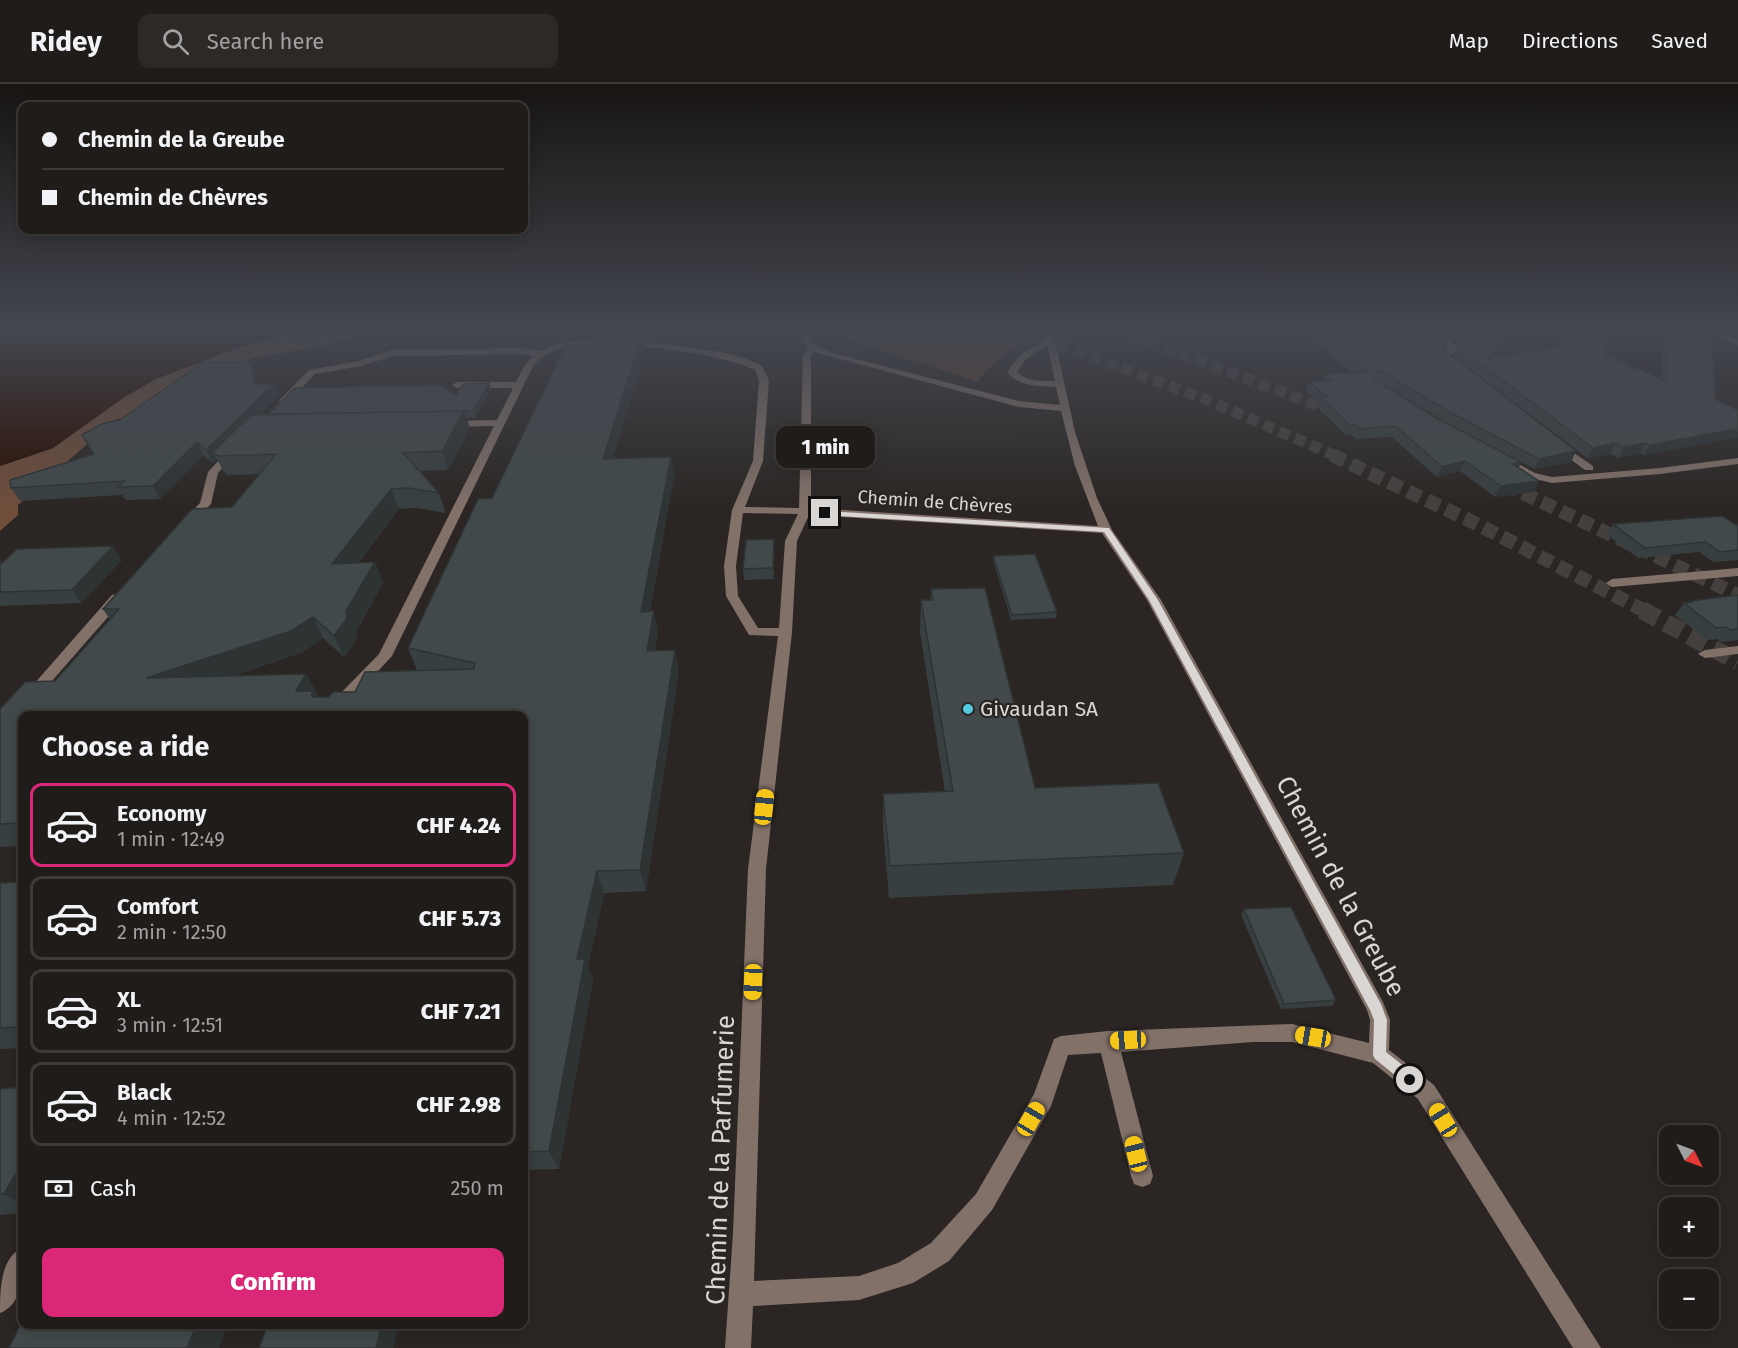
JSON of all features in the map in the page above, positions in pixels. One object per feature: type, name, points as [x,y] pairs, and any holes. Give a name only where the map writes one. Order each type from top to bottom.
[{"type":"street","points":[[274,411],[294,391]]},
{"type":"street","points":[[335,711],[343,699],[385,656],[516,391]]},
{"type":"street","points":[[763,391],[758,461],[738,510],[730,566],[732,596],[754,632],[785,632]]},
{"type":"street","points":[[805,512],[807,391]]},
{"type":"street","points":[[968,391],[1007,401],[1065,409]]},
{"type":"street","name":"Chemin de la Greube","points":[[1061,391],[1080,466],[1106,530],[1154,600],[1376,1008],[1380,1020],[1379,1055]]},
{"type":"street","points":[[443,424],[500,423]]},
{"type":"street","points":[[176,534],[205,504],[213,472],[246,437]]},
{"type":"street","points":[[1548,437],[1589,468]]},
{"type":"street","points":[[1500,458],[1532,475],[1552,480],[1649,472],[1738,461]]},
{"type":"street","name":"Chemin de Chèvres","points":[[738,510],[1106,530]]},
{"type":"street","name":"Chemin de la Parfumerie","points":[[738,1348],[757,869],[785,632],[791,541],[805,512]]},
{"type":"street","points":[[1612,583],[1738,572]]},
{"type":"street","points":[[21,708],[127,587]]},
{"type":"street","points":[[1705,654],[1738,650]]},
{"type":"street","points":[[741,1294],[859,1288],[904,1274],[940,1252],[984,1202],[1043,1099],[1061,1046],[1108,1041],[1292,1033],[1379,1055],[1426,1092],[1588,1348]]},
{"type":"street","points":[[1108,1041],[1142,1176]]},
{"type":"street","points":[[0,1301],[18,1267]]},
{"type":"shaded area","points":[[0,391],[135,391],[53,448],[0,466]]},
{"type":"shaded area","points":[[135,391],[185,391],[130,418],[116,419],[60,468],[43,470],[51,476],[18,505],[18,515],[0,531],[0,466],[53,448]]},
{"type":"building","points":[[162,391],[267,391],[206,450],[197,442],[153,486],[118,487],[124,481],[11,488],[10,480],[94,454],[82,435],[101,424],[120,420]]},
{"type":"building","points":[[292,391],[449,391],[456,395],[459,391],[484,391],[473,411],[268,414]]},
{"type":"building","points":[[544,391],[624,391],[603,459],[671,457],[641,612],[654,611],[647,651],[675,650],[640,870],[597,871],[577,959],[585,959],[549,1151],[528,1152],[528,711],[18,711],[18,823],[0,824],[0,709],[25,682],[55,681],[119,609],[103,609],[192,509],[232,507],[276,454],[218,456],[213,452],[251,415],[464,410],[442,451],[403,453],[439,493],[409,488],[391,489],[332,564],[375,562],[346,611],[347,618],[334,636],[313,617],[291,631],[146,678],[306,674],[296,691],[313,691],[311,695],[313,697],[329,697],[333,692],[355,692],[365,672],[474,669],[475,663],[408,648],[478,499],[492,498]]},
{"type":"building","points":[[1320,391],[1393,391],[1436,418],[1521,462],[1513,464],[1539,481],[1501,486],[1465,461],[1442,467],[1396,426],[1360,429],[1356,425],[1350,425],[1320,397],[1327,397]]},
{"type":"building","points":[[1414,391],[1498,391],[1576,451],[1539,459]]},
{"type":"building","points":[[1517,391],[1715,391],[1715,399],[1738,410],[1738,429],[1650,445],[1646,443],[1624,447],[1616,443],[1593,448]]},
{"type":"building","points":[[1722,516],[1738,526],[1738,550],[1720,552],[1706,542],[1645,548],[1613,524]]},
{"type":"building","points":[[774,539],[773,568],[743,569],[746,540]]},
{"type":"building","points":[[113,546],[72,590],[0,592],[0,563],[17,549]]},
{"type":"building","points":[[1035,554],[1057,612],[1012,615],[993,556]]},
{"type":"building","name":"Givaudan SA","points":[[985,588],[1035,788],[1158,783],[1184,853],[890,866],[883,794],[953,791],[921,600],[933,600],[931,589]]},
{"type":"building","points":[[1738,595],[1738,629],[1716,628],[1684,603],[1692,602],[1690,601]]},
{"type":"building","points":[[18,882],[18,1027],[0,1028],[0,883]]},
{"type":"building","points":[[1291,907],[1336,1000],[1284,1004],[1244,909]]},
{"type":"building","points":[[18,1087],[18,1170],[4,1194],[0,1194],[0,1089]]},
{"type":"building","points":[[18,1329],[195,1329],[187,1348],[9,1348]]},
{"type":"building","points":[[266,1329],[381,1329],[376,1348],[259,1348]]},
{"type":"tunnel","points":[[1183,391],[1336,456]]},
{"type":"tunnel","points":[[1280,391],[1340,414]]},
{"type":"tunnel","points":[[1332,455],[1477,524],[1645,611]]},
{"type":"tunnel","points":[[1504,484],[1738,595]]},
{"type":"tunnel","points":[[1642,610],[1738,662]]},
{"type":"place","name":"Givaudan SA","points":[[968,709]]},
{"type":"route","points":[[825,513],[1106,530],[1154,600],[1376,1008],[1380,1020],[1379,1055],[1410,1080]]}]
